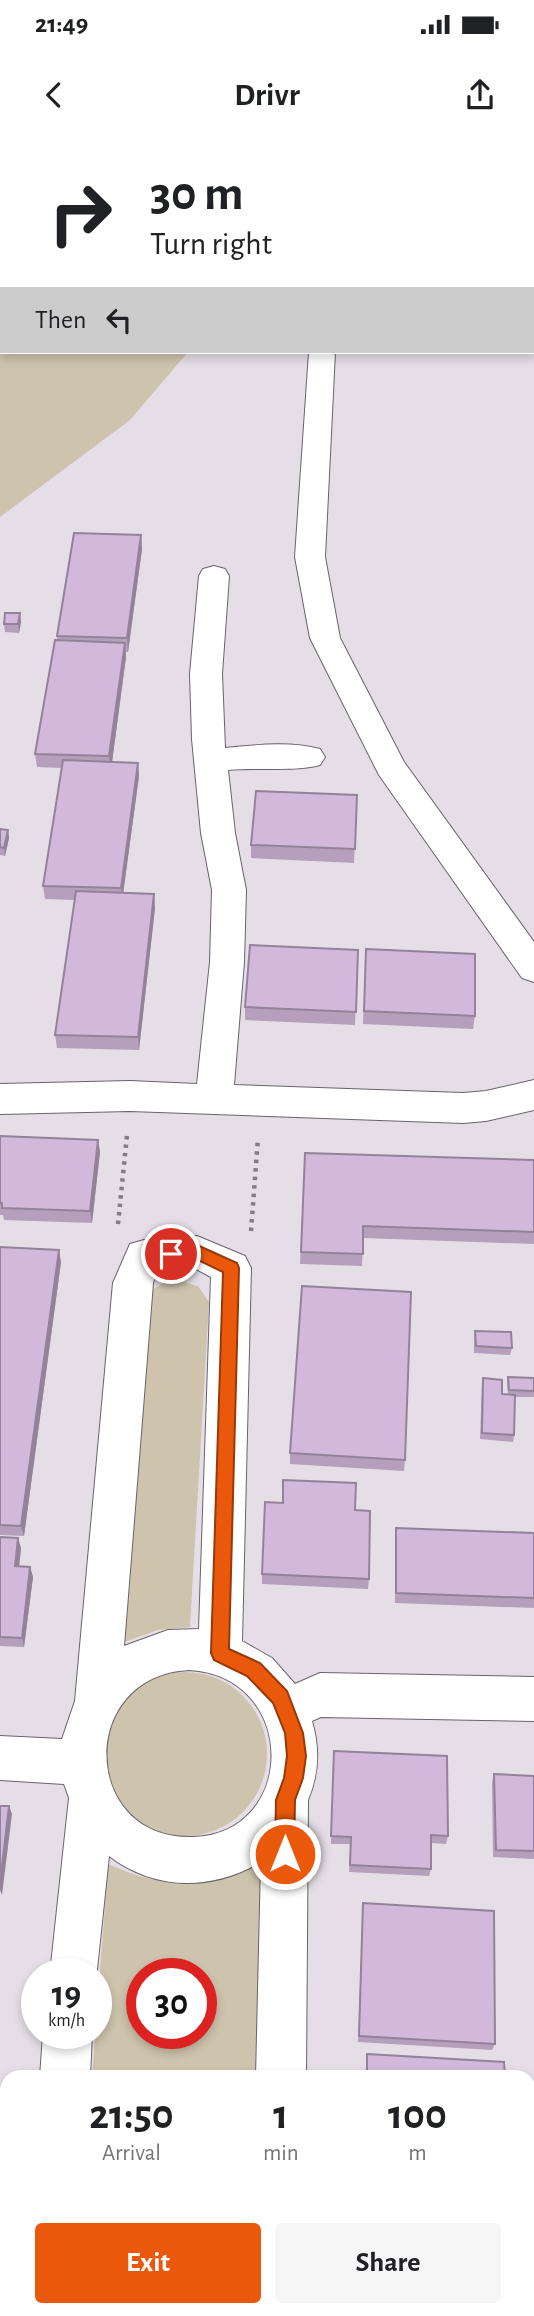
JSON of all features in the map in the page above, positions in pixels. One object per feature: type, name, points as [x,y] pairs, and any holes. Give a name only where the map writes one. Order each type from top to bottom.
[{"type":"street","points":[[323,354],[310,557],[325,638],[390,767],[534,968]]},
{"type":"street","points":[[214,576],[206,674],[218,833],[229,890],[227,962],[214,1098]]},
{"type":"street","points":[[211,761],[259,755],[309,757]]},
{"type":"street","points":[[0,1099],[130,1096],[463,1108],[486,1107],[534,1095]]},
{"type":"street","points":[[75,1958],[86,1782],[84,1731],[97,1701],[133,1283],[144,1256],[197,1252],[231,1268],[220,1653]]},
{"type":"street","points":[[0,1758],[86,1782],[110,1829],[137,1849],[170,1860],[205,1860],[237,1849],[266,1828],[285,1800],[293,1778],[296,1756],[294,1733],[281,1698],[254,1670],[220,1653],[186,1650],[151,1657],[121,1675],[97,1701]]},
{"type":"street","points":[[285,1710],[320,1695],[534,1699]]},
{"type":"street","points":[[281,2070],[285,1800]]},
{"type":"street","points":[[65,2070],[67,2049]]},
{"type":"path","points":[[130,1096],[116,1245],[144,1256]]},
{"type":"path","points":[[231,1268],[250,1250],[260,1099]]},
{"type":"shaded area","points":[[0,354],[186,354],[130,420],[0,517]]},
{"type":"shaded area","points":[[177,1280],[198,1286],[209,1302],[190,1627],[158,1630],[119,1644],[152,1290]]},
{"type":"shaded area","points":[[185,1672],[217,1678],[231,1685],[243,1696],[254,1708],[261,1722],[267,1754],[261,1786],[254,1800],[243,1812],[231,1823],[217,1830],[185,1836],[153,1830],[139,1823],[127,1812],[116,1800],[109,1786],[103,1754],[109,1722],[116,1708],[127,1696],[139,1685],[153,1678]]},
{"type":"shaded area","points":[[262,1860],[256,2070],[93,2070],[94,2049],[112,2049],[112,1958],[101,1958],[108,1864],[150,1879],[168,1882],[202,1880]]},
{"type":"building","points":[[74,533],[141,535],[127,638],[57,636]]},
{"type":"building","points":[[5,613],[20,613],[18,624],[4,624]]},
{"type":"building","points":[[55,640],[125,643],[109,756],[35,754]]},
{"type":"building","points":[[63,760],[138,763],[121,888],[43,886]]},
{"type":"building","points":[[256,791],[357,795],[355,849],[251,845]]},
{"type":"building","points":[[0,829],[8,830],[4,848],[0,847]]},
{"type":"building","points":[[76,891],[154,894],[138,1037],[55,1035]]},
{"type":"building","points":[[250,945],[358,950],[356,1012],[245,1007]]},
{"type":"building","points":[[366,949],[475,954],[475,1016],[364,1011]]},
{"type":"building","points":[[0,1136],[98,1140],[90,1211],[2,1208]]},
{"type":"building","points":[[305,1153],[534,1160],[534,1232],[363,1226],[363,1254],[301,1252]]},
{"type":"building","points":[[0,1247],[59,1250],[21,1526],[0,1525]]},
{"type":"building","points":[[302,1286],[411,1292],[405,1460],[290,1453]]},
{"type":"building","points":[[475,1331],[511,1332],[512,1348],[476,1346]]},
{"type":"building","points":[[508,1377],[534,1378],[534,1391],[509,1390]]},
{"type":"building","points":[[483,1378],[502,1380],[502,1394],[515,1395],[514,1435],[482,1433]]},
{"type":"building","points":[[283,1480],[356,1483],[355,1510],[370,1511],[369,1579],[262,1574],[265,1502],[283,1503]]},
{"type":"building","points":[[396,1528],[534,1533],[534,1598],[396,1593]]},
{"type":"building","points":[[0,1537],[18,1538],[15,1566],[30,1567],[22,1638],[0,1637]]},
{"type":"building","points":[[334,1751],[447,1756],[448,1836],[431,1835],[431,1869],[350,1865],[351,1837],[331,1836]]},
{"type":"building","points":[[494,1774],[534,1776],[534,1851],[496,1850]]},
{"type":"building","points":[[0,1806],[9,1806],[0,1883]]},
{"type":"building","points":[[363,1903],[494,1911],[495,2044],[359,2036]]},
{"type":"building","points":[[367,2054],[504,2062],[505,2070],[367,2070]]},
{"type":"route","points":[[171,1254],[197,1252],[231,1268],[220,1653],[254,1670],[281,1698],[294,1733],[296,1756],[293,1778],[285,1800],[285,1854]]}]
